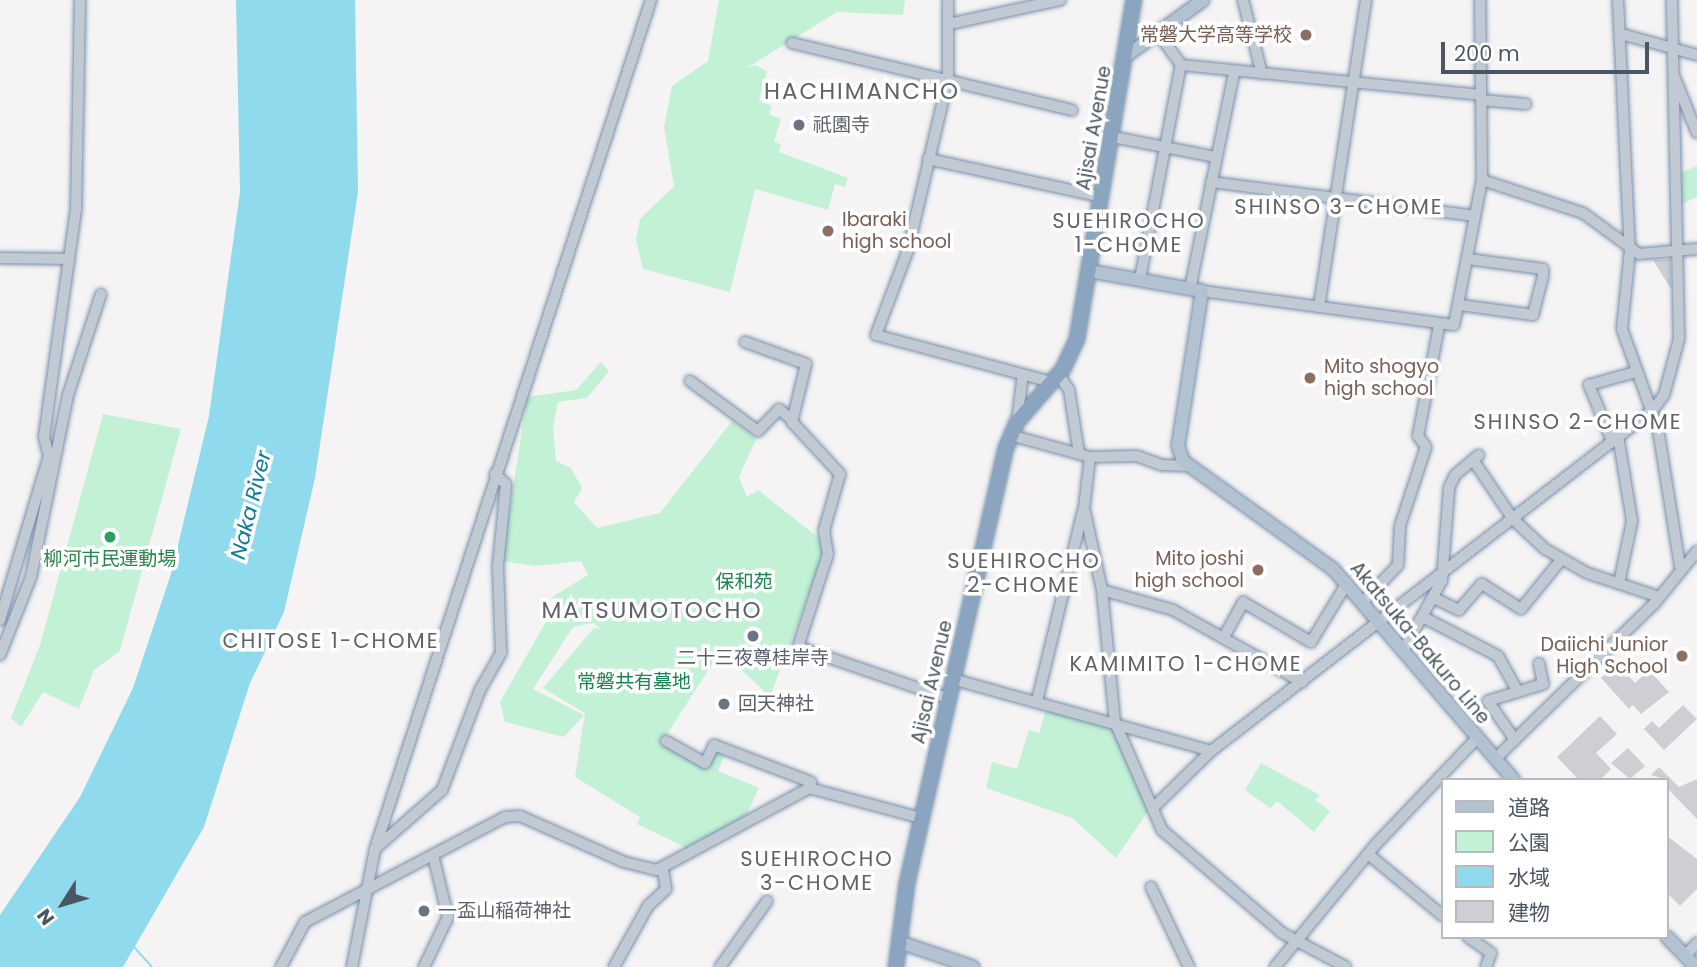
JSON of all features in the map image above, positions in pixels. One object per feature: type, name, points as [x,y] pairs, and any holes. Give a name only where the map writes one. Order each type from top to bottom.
[{"type":"highway","name":"Ajisai Avenue","points":[[896,967],[921,818],[947,698],[1014,429],[1055,378],[1074,347],[1113,137],[1134,0]]},
{"type":"main road","points":[[1126,57],[1203,0]]},
{"type":"main road","points":[[1089,271],[1196,290],[1178,446],[1187,466]]},
{"type":"main road","name":"Akatsuka-Bakuro Line","points":[[1187,466],[1282,528],[1347,583],[1476,739],[1512,778]]},
{"type":"main road","points":[[1669,939],[1696,967]]},
{"type":"main road","points":[[899,942],[973,967]]},
{"type":"street","points":[[0,620],[26,548],[49,456],[44,437],[77,197],[80,0]]},
{"type":"street","points":[[352,967],[375,849],[651,0]]},
{"type":"street","points":[[948,0],[948,79],[908,250],[877,335],[1023,374],[1055,378],[1069,390],[1079,453]]},
{"type":"street","points":[[949,24],[1060,0]]},
{"type":"street","points":[[1244,0],[1262,74]]},
{"type":"street","points":[[1319,307],[1366,0]]},
{"type":"street","points":[[1234,72],[1211,182],[1196,290],[1454,326],[1482,180],[1480,0]]},
{"type":"street","points":[[1618,0],[1616,30],[1630,250],[1622,329],[1636,372],[1653,410],[1680,566]]},
{"type":"street","points":[[1153,808],[1211,751],[1653,410],[1669,384],[1679,351],[1672,0]]},
{"type":"street","points":[[1616,30],[1697,55]]},
{"type":"street","points":[[1158,33],[1181,65],[1526,104]]},
{"type":"street","points":[[792,43],[1072,110]]},
{"type":"street","points":[[1140,279],[1181,65]]},
{"type":"street","points":[[1674,75],[1697,134]]},
{"type":"street","points":[[1113,137],[1216,157]]},
{"type":"street","points":[[928,159],[1102,197]]},
{"type":"street","points":[[1482,180],[1583,213],[1609,228],[1630,250],[1639,254],[1677,248],[1697,250]]},
{"type":"street","points":[[1211,182],[1475,216]]},
{"type":"street","points":[[0,258],[69,259]]},
{"type":"street","points":[[1460,305],[1533,315],[1543,276],[1543,269],[1468,260]]},
{"type":"street","points":[[0,654],[32,577],[68,395],[101,294]]},
{"type":"street","points":[[1363,601],[1398,565],[1400,526],[1426,447],[1418,436],[1439,326]]},
{"type":"street","points":[[745,342],[806,364],[792,420]]},
{"type":"street","points":[[1619,583],[1632,521],[1615,439],[1589,385],[1636,372]]},
{"type":"street","points":[[1023,374],[1014,429],[1090,457],[1137,456],[1162,465],[1187,466]]},
{"type":"street","points":[[690,380],[758,430],[779,409],[840,474],[824,530],[828,554],[798,647],[947,698]]},
{"type":"street","points":[[1037,701],[1084,508],[1090,457]]},
{"type":"street","points":[[1404,651],[1434,598],[1443,573],[1449,488],[1476,458],[1513,519],[1561,560],[1656,596]]},
{"type":"street","points":[[375,849],[442,790],[480,690],[501,653],[498,566],[506,484],[495,474]]},
{"type":"street","points":[[1084,508],[1102,590],[1115,722],[1162,830],[1293,940],[1346,967]]},
{"type":"street","points":[[1495,760],[1654,604],[1656,596],[1680,566],[1697,551]]},
{"type":"street","points":[[1434,598],[1459,610],[1482,584],[1521,608],[1561,560]]},
{"type":"street","points":[[1225,635],[1243,602],[1311,642],[1347,583]]},
{"type":"street","points":[[1102,590],[1153,601],[1225,635],[1302,682]]},
{"type":"street","points":[[1423,617],[1498,656],[1517,689]]},
{"type":"street","points":[[1515,740],[1488,701],[1517,689],[1543,684],[1539,663]]},
{"type":"street","points":[[952,679],[1115,722],[1211,751]]},
{"type":"street","points":[[1275,967],[1293,940],[1368,854],[1476,739]]},
{"type":"street","points":[[666,741],[705,762],[714,745],[810,785],[921,818]]},
{"type":"street","points":[[281,967],[305,922],[505,817],[520,816],[642,868],[663,869],[810,785]]},
{"type":"street","points":[[1368,854],[1442,915]]},
{"type":"street","points":[[424,967],[447,917],[433,855]]},
{"type":"street","points":[[614,967],[648,906],[666,889],[663,869]]},
{"type":"street","points":[[1151,887],[1189,967]]},
{"type":"street","points":[[720,967],[767,901]]},
{"type":"street","points":[[1471,939],[1491,953],[1486,967]]},
{"type":"street","points":[[1685,956],[1697,943]]},
{"type":"green space","points":[[719,0],[905,0],[903,15],[837,12],[745,69],[755,65],[767,71],[759,100],[772,106],[769,114],[781,119],[774,141],[781,145],[779,152],[848,178],[845,187],[835,184],[828,210],[755,189],[730,292],[643,269],[636,239],[640,219],[674,186],[664,127],[672,86],[708,61]]},
{"type":"green space","points":[[1697,166],[1697,197],[1682,204],[1678,174]]},
{"type":"green space","points":[[601,362],[609,371],[587,398],[558,402],[553,428],[556,461],[571,468],[582,488],[574,502],[597,528],[660,513],[732,421],[756,439],[739,477],[747,497],[758,490],[820,539],[824,553],[770,697],[721,650],[662,742],[708,766],[716,751],[725,755],[718,771],[759,788],[744,820],[691,850],[637,824],[640,817],[575,777],[585,713],[543,688],[594,628],[602,629],[593,623],[573,627],[533,689],[584,715],[564,737],[505,722],[500,702],[558,601],[552,597],[588,575],[581,561],[535,566],[502,561],[527,397],[576,390]]},
{"type":"green space","name":"柳河市民運動場","points":[[103,414],[181,429],[120,651],[94,670],[79,709],[43,692],[21,727],[11,718],[40,645]]},
{"type":"green space","points":[[1047,707],[1113,726],[1151,807],[1116,858],[1072,818],[986,788],[992,762],[1017,769],[1029,730],[1039,733]]},
{"type":"green space","points":[[1261,763],[1320,795],[1315,800],[1330,811],[1314,832],[1277,801],[1270,808],[1245,790]]},
{"type":"water","name":"Naka River","points":[[236,0],[355,0],[358,192],[315,478],[284,612],[250,683],[204,827],[123,967],[0,967],[0,915],[80,797],[133,688],[171,574],[209,416],[240,192]]},
{"type":"building","points":[[1670,259],[1671,289],[1653,260]]},
{"type":"building","points":[[1617,663],[1635,683],[1649,670],[1669,692],[1641,714],[1633,705],[1629,709],[1601,678]]},
{"type":"building","points":[[1683,705],[1697,719],[1664,750],[1644,729],[1652,721],[1659,728]]},
{"type":"building","points":[[1600,716],[1617,734],[1596,753],[1611,769],[1602,778],[1577,778],[1557,757]]},
{"type":"building","points":[[1628,748],[1645,766],[1629,778],[1611,763]]},
{"type":"building","points":[[1659,767],[1679,787],[1697,779],[1697,819],[1669,790],[1669,778],[1651,775]]},
{"type":"building","points":[[1669,838],[1697,859],[1697,889],[1680,906],[1669,895]]},
{"type":"waterway","points":[[134,947],[152,967]]},
{"type":"place","name":"常磐大学高等学校","points":[[1306,35]]},
{"type":"place","name":"祇園寺","points":[[799,125]]},
{"type":"place","name":"Ibaraki high school","points":[[828,231]]},
{"type":"place","name":"Mito shogyo high school","points":[[1310,378]]},
{"type":"place","name":"柳河市民運動場","points":[[110,537]]},
{"type":"place","name":"Mito joshi high school","points":[[1258,570]]},
{"type":"place","name":"二十三夜尊桂岸寺","points":[[753,636]]},
{"type":"place","name":"Daiichi Junior High School","points":[[1682,656]]},
{"type":"place","name":"回天神社","points":[[724,704]]},
{"type":"place","name":"一盃山稲荷神社","points":[[424,911]]},
{"type":"district","name":"HACHIMANCHO","points":[[862,91]]},
{"type":"district","name":"SHINSO 3-CHOME","points":[[1339,207]]},
{"type":"district","name":"SUEHIROCHO 1-CHOME","points":[[1129,233]]},
{"type":"district","name":"SHINSO 2-CHOME","points":[[1578,422]]},
{"type":"district","name":"SUEHIROCHO 2-CHOME","points":[[1024,573]]},
{"type":"district","name":"MATSUMOTOCHO","points":[[652,610]]},
{"type":"district","name":"CHITOSE 1-CHOME","points":[[331,641]]},
{"type":"district","name":"KAMIMITO 1-CHOME","points":[[1186,664]]},
{"type":"district","name":"SUEHIROCHO 3-CHOME","points":[[817,871]]},
{"type":"park label","name":"保和苑","points":[[744,582]]},
{"type":"park label","name":"常磐共有墓地","points":[[634,682]]}]
